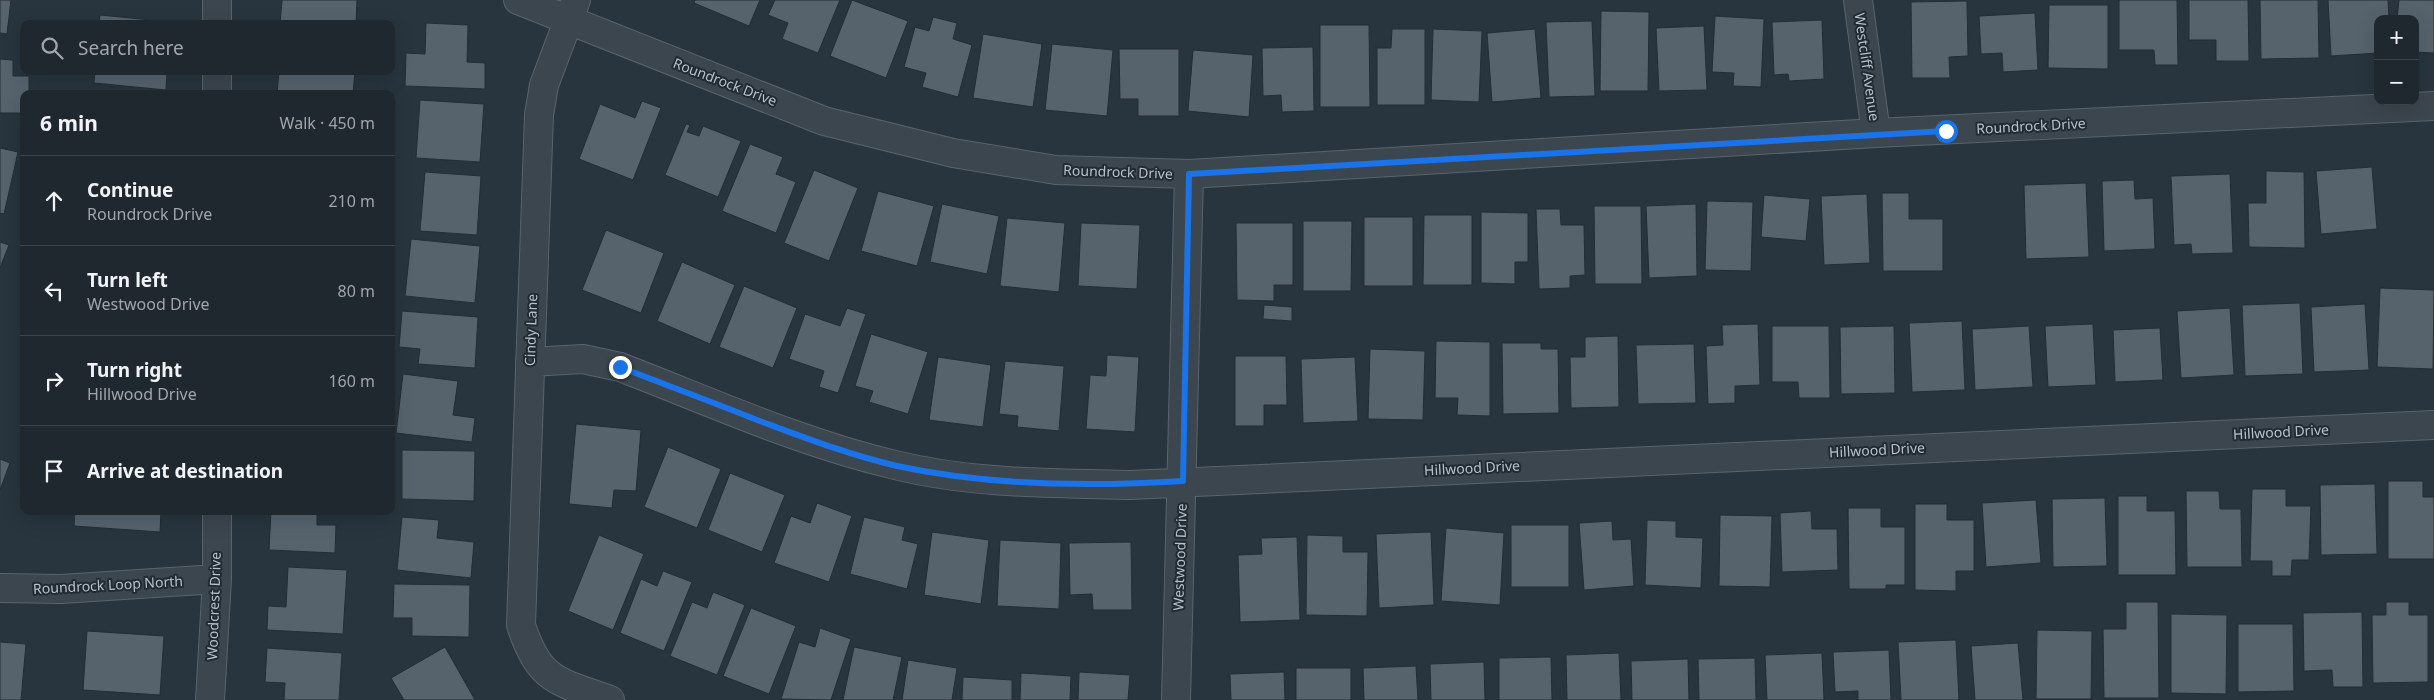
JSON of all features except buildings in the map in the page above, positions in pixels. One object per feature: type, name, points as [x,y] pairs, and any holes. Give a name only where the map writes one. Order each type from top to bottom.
[{"type":"street","points":[[216,0],[216,20]]},
{"type":"street","name":"Roundrock Drive","points":[[518,0],[572,10],[824,120],[944,150],[1056,170],[1189,174],[1876,134],[2434,106]]},
{"type":"street","name":"Westcliff Avenue","points":[[1858,0],[1876,134]]},
{"type":"street","name":"Cindy Lane","points":[[572,10],[544,85],[539,115],[520,625],[528,648],[537,662],[554,680],[610,700]]},
{"type":"street","points":[[216,75],[216,90]]},
{"type":"street","name":"Westwood Drive","points":[[1176,700],[1183,481],[1189,174]]},
{"type":"street","name":"Hillwood Drive","points":[[530,362],[583,359],[620,367],[832,448],[932,473],[1043,483],[1130,485],[1183,481],[2434,425]]},
{"type":"street","name":"Woodcrest Drive","points":[[210,700],[217,579],[217,515]]},
{"type":"street","name":"Roundrock Loop North","points":[[0,588],[60,589],[217,579]]},
{"type":"route","points":[[620,367],[832,448],[896,466],[965,477],[1043,483],[1130,485],[1183,481],[1189,174],[1946,131]]}]
